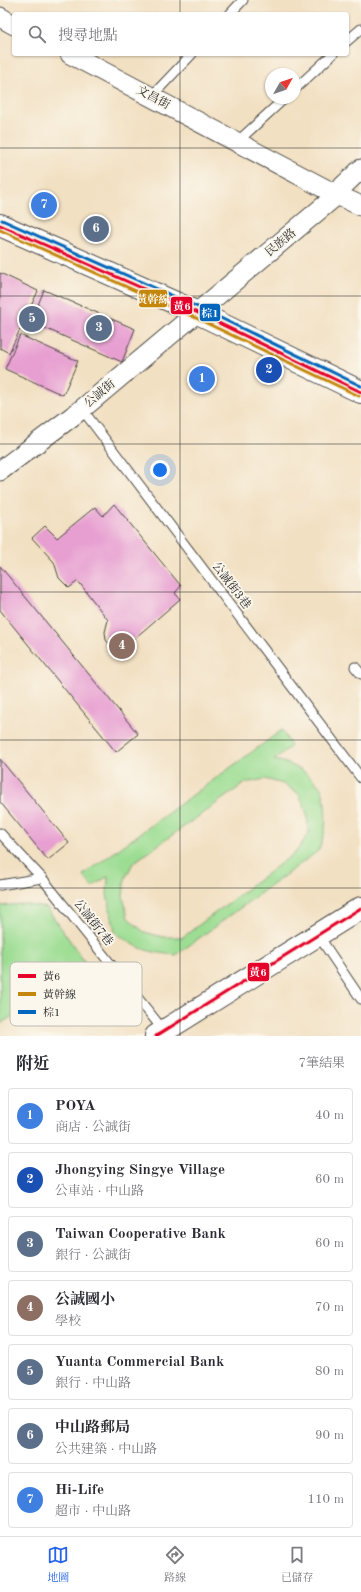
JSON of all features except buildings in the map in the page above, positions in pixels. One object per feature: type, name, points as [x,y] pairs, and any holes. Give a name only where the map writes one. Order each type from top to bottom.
[{"type":"street","points":[[0,17],[12,24]]},
{"type":"street","name":"文昌街","points":[[74,56],[337,195],[361,206]]},
{"type":"street","name":"民族路","points":[[198,313],[337,195],[343,186],[361,169]]},
{"type":"street","points":[[0,225],[198,313],[361,392]]},
{"type":"street","name":"公誠街","points":[[0,471],[82,409],[198,313]]},
{"type":"street","points":[[160,1034],[361,908]]},
{"type":"lane","points":[[232,12],[243,0]]},
{"type":"lane","points":[[349,40],[361,29]]},
{"type":"lane","points":[[151,97],[190,56]]},
{"type":"lane","points":[[301,83],[331,56]]},
{"type":"lane","points":[[237,142],[278,104]]},
{"type":"lane","name":"公誠街3巷","points":[[82,409],[361,778]]},
{"type":"lane","points":[[355,667],[361,674]]},
{"type":"lane","name":"公誠街7巷","points":[[0,833],[42,878],[106,962]]},
{"type":"lane","points":[[0,885],[42,878]]},
{"type":"lane","points":[[318,935],[361,999]]},
{"type":"lane","name":"公誠街7巷","points":[[142,1010],[160,1034]]},
{"type":"green space","points":[[282,730],[291,746],[274,760],[294,766],[306,773],[317,783],[323,792],[326,811],[326,824],[318,851],[176,955],[158,953],[144,949],[131,943],[115,932],[107,895],[108,876],[92,887],[83,875]],"holes":[[[265,779],[283,784],[299,794],[307,814],[309,833],[296,852],[183,937],[163,937],[144,932],[128,918],[123,896],[125,879],[133,863],[245,783]]]},
{"type":"green space","points":[[23,904],[47,908],[85,962],[10,962],[10,1018],[0,1024],[0,906]]},
{"type":"transit line","name":"棕1","points":[[2,220],[200,308],[361,386]]},
{"type":"transit line","name":"黃6","points":[[0,225],[198,313],[361,392]]},
{"type":"transit line","name":"黃幹線","points":[[0,230],[196,318],[359,396]]},
{"type":"transit line","name":"黃6","points":[[156,1036],[361,908]]},
{"type":"place","name":"Hi-Life","points":[[44,205]]},
{"type":"place","name":"中山路郵局","points":[[96,229]]},
{"type":"place","name":"Yuanta Commercial Bank","points":[[32,319]]},
{"type":"place","name":"Taiwan Cooperative Bank","points":[[99,328]]},
{"type":"place","name":"Jhongying Singye Village","points":[[269,370]]},
{"type":"place","name":"POYA","points":[[202,379]]},
{"type":"place","name":"公誠國小","points":[[122,646]]}]
